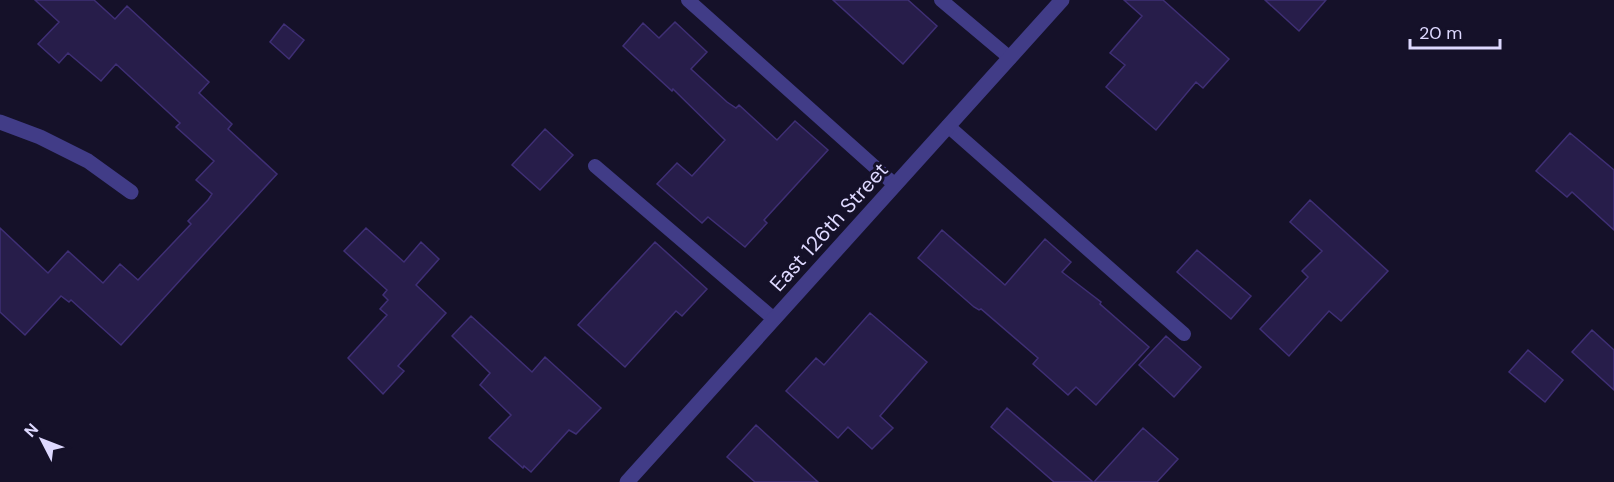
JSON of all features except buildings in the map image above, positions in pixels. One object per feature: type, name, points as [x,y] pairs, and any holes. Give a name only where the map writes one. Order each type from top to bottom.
[{"type":"street","name":"East 126th Street","points":[[627,482],[1062,0]]},
{"type":"street","points":[[0,122],[40,137],[88,161],[131,192]]},
{"type":"lane","points":[[688,0],[895,185]]},
{"type":"lane","points":[[941,0],[1010,58]]},
{"type":"lane","points":[[948,126],[1184,334]]},
{"type":"lane","points":[[595,166],[774,319]]}]
